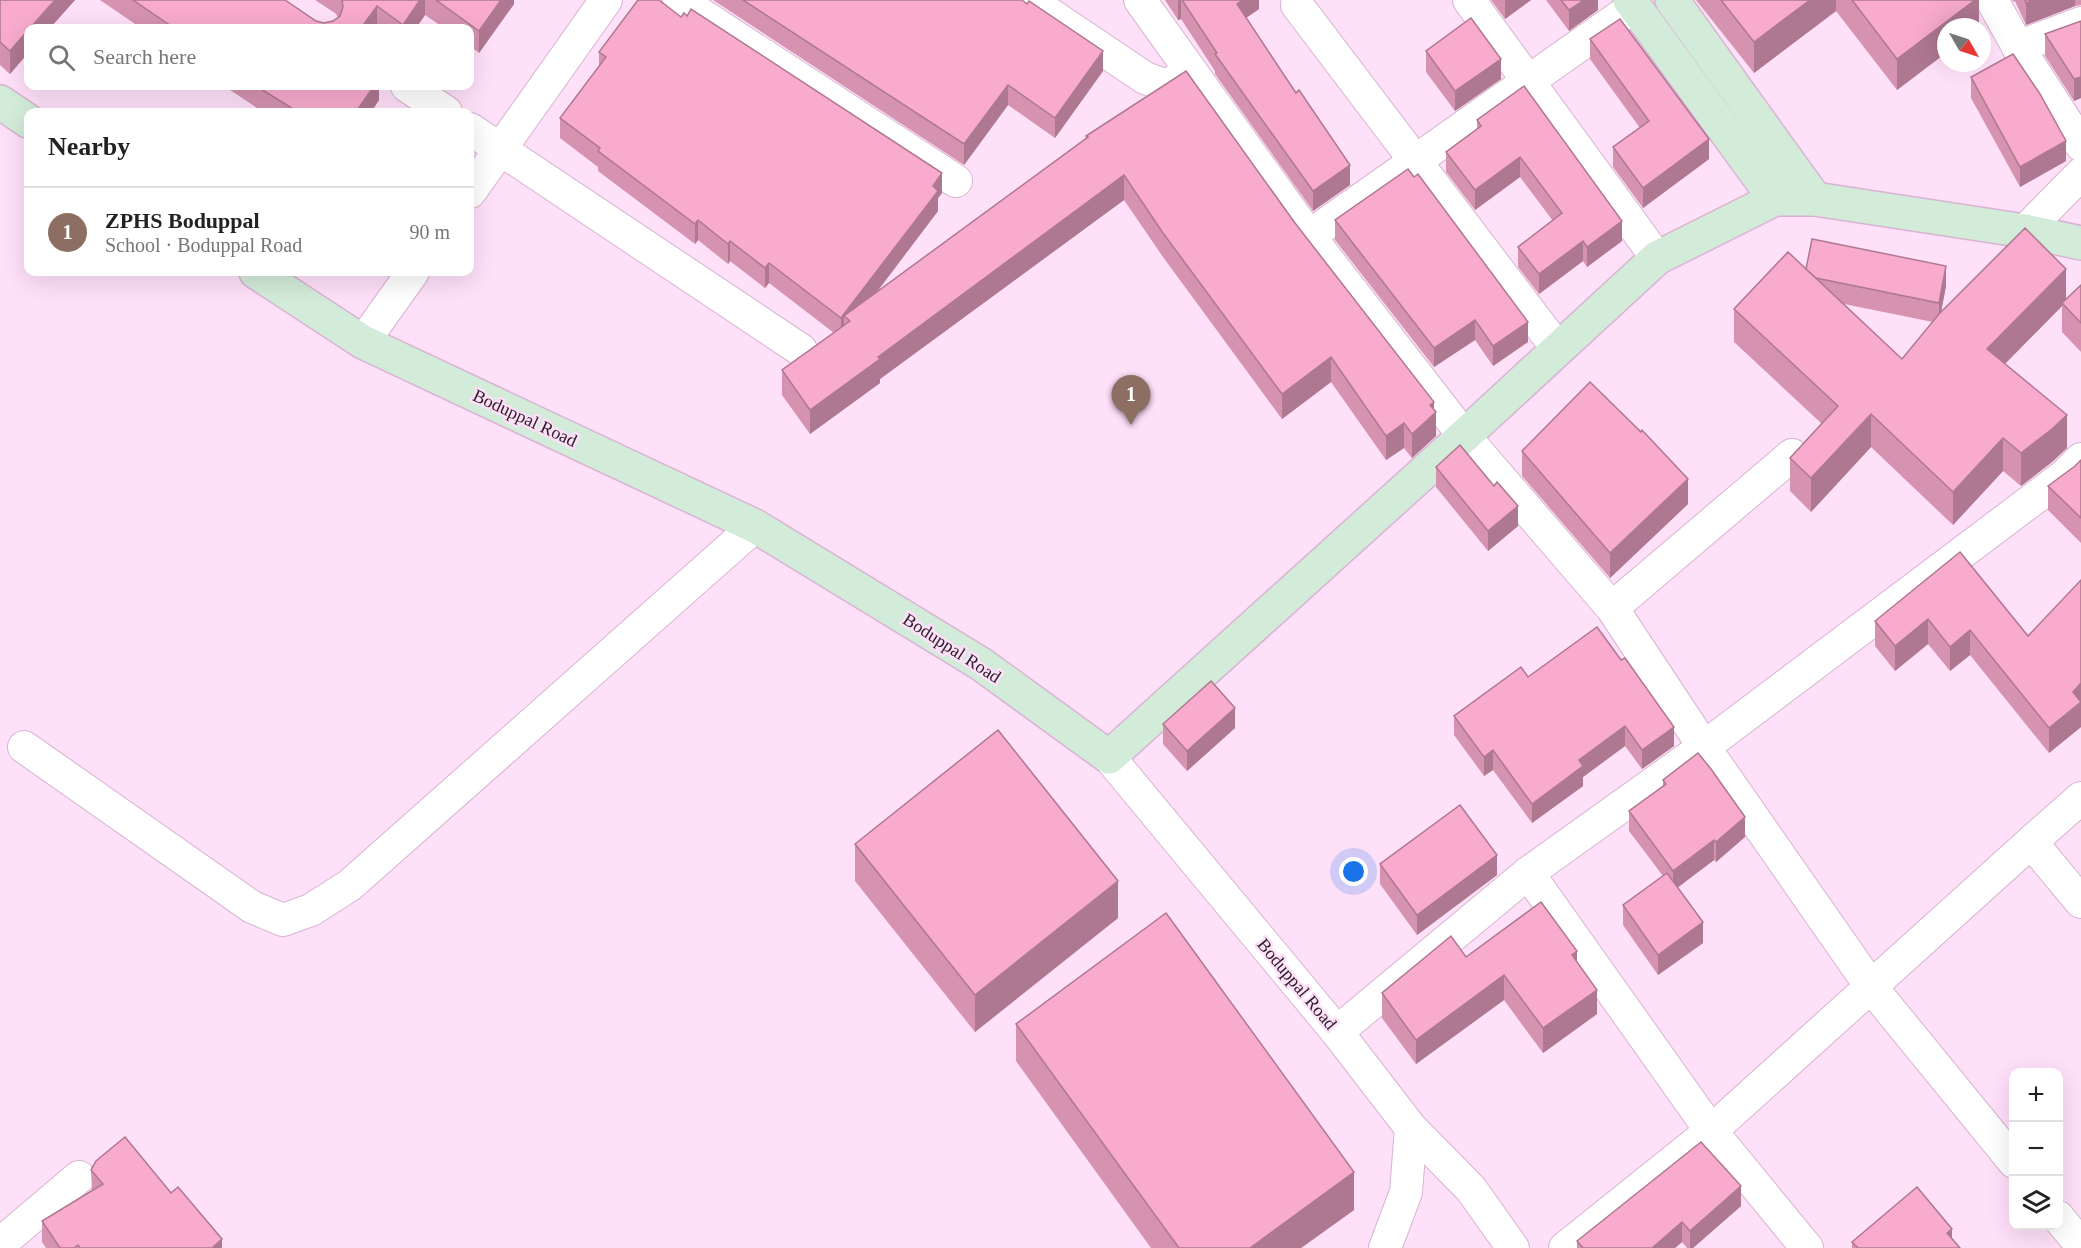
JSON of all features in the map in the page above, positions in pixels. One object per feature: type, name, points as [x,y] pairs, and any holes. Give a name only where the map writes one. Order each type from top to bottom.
[{"type":"street","points":[[474,186],[606,0]]},
{"type":"street","points":[[679,0],[956,181]]},
{"type":"street","points":[[1029,0],[1157,84],[1167,86],[1190,71]]},
{"type":"street","points":[[1140,0],[1309,236],[1464,436],[1612,608],[1704,747],[1872,988],[2009,1157]]},
{"type":"street","points":[[1469,0],[1657,258]]},
{"type":"street","points":[[1672,0],[1815,199]]},
{"type":"street","points":[[1992,0],[2018,47],[2081,145]]},
{"type":"street","points":[[1309,236],[1528,81],[1633,3],[1775,199]]},
{"type":"street","points":[[1297,5],[1558,349]]},
{"type":"street","points":[[2018,47],[2081,23]]},
{"type":"street","points":[[413,90],[440,108]]},
{"type":"street","points":[[0,102],[24,118]]},
{"type":"street","points":[[474,132],[801,350]]},
{"type":"street","points":[[2025,231],[2081,174]]},
{"type":"street","points":[[1109,757],[1657,258],[1775,199],[1815,199],[2025,231],[2081,243]]},
{"type":"street","name":"Boduppal Road","points":[[262,276],[363,342],[755,526],[981,664],[1109,757],[1337,1032],[1411,1128],[1471,1189],[1513,1248]]},
{"type":"street","points":[[363,342],[410,276]]},
{"type":"street","points":[[1612,608],[1792,455]]},
{"type":"street","points":[[1337,1032],[1528,873],[1704,747],[2064,476],[2081,459]]},
{"type":"street","points":[[24,747],[252,907],[283,920],[311,910],[350,885],[755,526]]},
{"type":"street","points":[[1564,1248],[1711,1131],[2081,798]]},
{"type":"street","points":[[2031,842],[2081,902]]},
{"type":"street","points":[[1528,873],[1711,1131],[1807,1248]]},
{"type":"street","points":[[1385,1248],[1406,1192],[1411,1128]]},
{"type":"street","points":[[0,1246],[79,1177]]},
{"type":"street","points":[[2063,1223],[2081,1245]]},
{"type":"building","points":[[0,0],[55,0],[34,24],[24,24],[24,35],[10,51],[0,42]]},
{"type":"building","points":[[133,0],[285,0],[316,21],[324,23],[340,16],[343,7],[342,0],[420,0],[404,24],[377,6],[364,24],[168,24]]},
{"type":"building","points":[[436,0],[501,0],[479,31],[474,27],[474,24],[469,24]]},
{"type":"building","points":[[638,0],[659,0],[681,17],[684,13],[687,16],[691,9],[942,173],[933,186],[938,191],[841,318],[769,263],[765,268],[730,241],[728,244],[698,220],[695,224],[598,151],[600,148],[560,118],[606,57],[599,52]]},
{"type":"building","points":[[743,0],[1022,0],[1027,4],[1029,1],[1103,51],[1055,118],[1008,85],[964,144]]},
{"type":"building","points":[[1182,0],[1243,0],[1237,4],[1296,93],[1299,90],[1350,165],[1313,191],[1215,54],[1217,53]]},
{"type":"building","points":[[1561,0],[1584,0],[1569,10]]},
{"type":"building","points":[[1721,0],[1810,0],[1754,42]]},
{"type":"building","points":[[1852,0],[1975,0],[1951,18],[1937,18],[1937,29],[1897,59]]},
{"type":"building","points":[[1471,18],[1501,59],[1455,91],[1426,51]]},
{"type":"building","points":[[1620,19],[1709,139],[1643,188],[1613,147],[1649,121],[1590,39]]},
{"type":"building","points":[[2081,21],[2081,77],[2074,79],[2045,34]]},
{"type":"building","points":[[2013,54],[2040,94],[2066,141],[2020,167],[1971,77],[1980,72],[1991,72],[1991,66]]},
{"type":"building","points":[[1186,71],[1295,223],[1434,402],[1430,405],[1436,412],[1412,434],[1404,423],[1386,436],[1331,357],[1282,394],[1163,233],[1124,175],[810,410],[782,370],[850,321],[844,316],[1088,137],[1086,136]]},
{"type":"building","points":[[1524,86],[1622,221],[1587,247],[1583,241],[1539,274],[1518,247],[1562,213],[1520,157],[1475,190],[1446,152],[1481,126],[1477,120]]},
{"type":"building","points":[[262,90],[371,90],[359,108],[292,108]]},
{"type":"building","points":[[1408,169],[1414,177],[1418,174],[1528,322],[1493,346],[1475,320],[1434,348],[1335,220]]},
{"type":"building","points":[[2025,228],[2066,269],[1987,349],[2067,415],[2021,453],[2003,438],[1953,492],[1871,414],[1811,478],[1790,458],[1838,406],[1734,309],[1788,252],[1902,359],[1939,314]]},
{"type":"building","points":[[1812,239],[1946,266],[1939,303],[1816,278],[1806,269]]},
{"type":"building","points":[[2081,285],[2081,323],[2062,303]]},
{"type":"building","points":[[1590,382],[1641,432],[1642,430],[1688,479],[1610,553],[1522,451]]},
{"type":"building","points":[[1460,445],[1494,486],[1497,482],[1518,506],[1488,531],[1436,467]]},
{"type":"building","points":[[2081,460],[2081,518],[2048,486]]},
{"type":"building","points":[[1960,552],[2028,636],[2081,580],[2081,683],[2073,692],[2081,702],[2049,728],[1970,630],[1950,647],[1928,619],[1895,646],[1875,621]]},
{"type":"building","points":[[1597,627],[1621,660],[1625,658],[1674,727],[1642,750],[1625,726],[1579,760],[1583,766],[1532,804],[1493,750],[1484,757],[1454,716],[1521,667],[1528,677]]},
{"type":"building","points":[[1211,681],[1235,708],[1187,751],[1163,724]]},
{"type":"building","points":[[998,730],[1118,881],[975,995],[855,844]]},
{"type":"building","points":[[1698,753],[1745,817],[1716,842],[1714,840],[1673,871],[1629,811],[1666,784],[1663,780]]},
{"type":"building","points":[[1460,805],[1497,855],[1417,915],[1380,864]]},
{"type":"building","points":[[1667,873],[1703,922],[1658,955],[1623,905]]},
{"type":"building","points":[[1541,902],[1577,951],[1572,955],[1597,990],[1543,1028],[1504,975],[1416,1040],[1382,993],[1451,936],[1466,957]]},
{"type":"building","points":[[1166,913],[1354,1172],[1250,1248],[1179,1248],[1016,1024]]},
{"type":"building","points":[[125,1137],[171,1193],[178,1187],[222,1239],[212,1248],[80,1248],[78,1245],[74,1248],[60,1248],[42,1221],[103,1184],[91,1170],[96,1161]]},
{"type":"building","points":[[1701,1142],[1741,1186],[1690,1231],[1682,1222],[1652,1248],[1583,1248],[1577,1241]]},
{"type":"building","points":[[1917,1187],[1952,1229],[1947,1233],[1960,1248],[1858,1248],[1852,1242]]},
{"type":"place","name":"ZPHS Boduppal","points":[[1131,425]]}]
